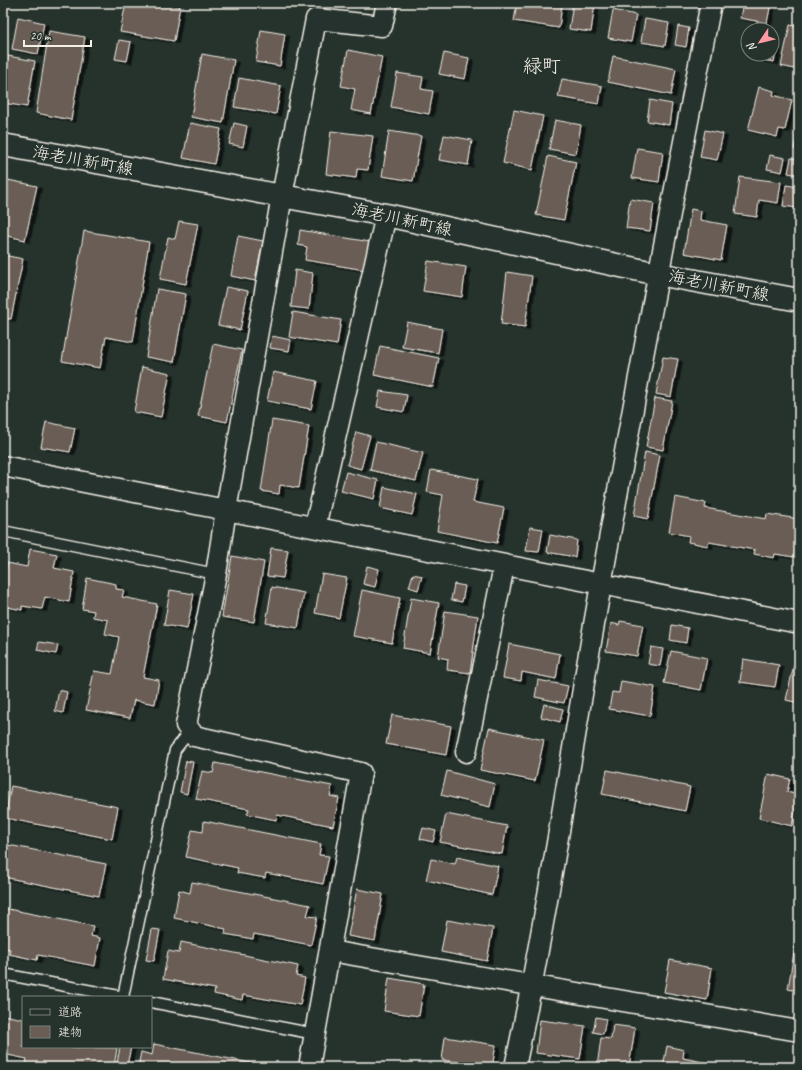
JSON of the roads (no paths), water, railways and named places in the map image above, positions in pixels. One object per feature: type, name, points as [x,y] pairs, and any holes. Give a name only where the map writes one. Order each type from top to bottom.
[{"type":"main road","name":"海老川新町線","points":[[3,145],[386,215],[658,274],[799,300]]},
{"type":"street","points":[[309,1067],[361,773],[194,736],[186,725],[216,574],[282,196],[316,20],[382,26],[386,3]]},
{"type":"street","points":[[516,1067],[533,986],[601,585],[658,274],[711,3]]},
{"type":"street","points":[[315,527],[386,215]]},
{"type":"street","points":[[3,466],[799,623]]},
{"type":"street","points":[[466,752],[504,566]]},
{"type":"street","points":[[330,951],[799,1031]]},
{"type":"lane","points":[[3,531],[216,574]]},
{"type":"lane","points":[[124,996],[175,750],[190,731]]},
{"type":"lane","points":[[3,974],[119,996]]},
{"type":"lane","points":[[152,1002],[314,1034]]},
{"type":"district","name":"緑町","points":[[542,65]]}]
